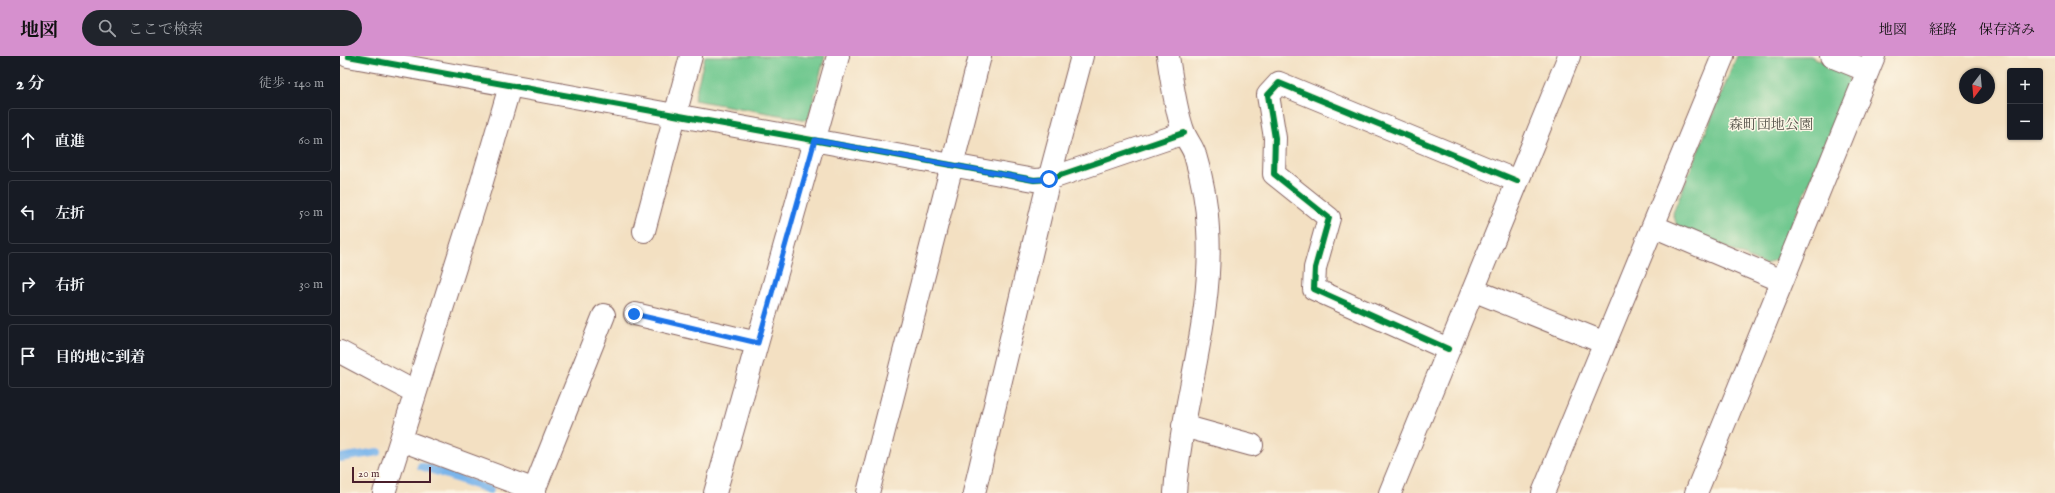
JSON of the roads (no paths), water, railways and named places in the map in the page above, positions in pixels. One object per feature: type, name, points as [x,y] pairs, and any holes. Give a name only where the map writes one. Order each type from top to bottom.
[{"type":"street","points":[[348,56],[1034,180],[1049,179],[1184,133]]},
{"type":"street","points":[[644,232],[691,56]]},
{"type":"street","points":[[715,493],[838,56]]},
{"type":"street","points":[[868,493],[980,56]]},
{"type":"street","points":[[974,493],[1049,179],[1082,56]]},
{"type":"street","points":[[1168,56],[1184,133],[1195,153],[1204,194],[1208,228],[1209,267],[1207,302],[1183,426],[1175,493]]},
{"type":"street","points":[[1390,493],[1568,56]]},
{"type":"street","points":[[1543,493],[1723,56]]},
{"type":"street","points":[[1696,493],[1871,64],[1831,56]]},
{"type":"street","points":[[1448,349],[1314,289],[1315,268],[1329,218],[1274,174],[1275,138],[1268,95],[1279,82],[1517,181]]},
{"type":"street","points":[[384,493],[481,185],[510,86]]},
{"type":"street","points":[[1653,226],[1782,281]]},
{"type":"street","points":[[1473,290],[1605,343]]},
{"type":"street","points":[[634,314],[758,343]]},
{"type":"street","points":[[401,440],[533,492],[604,316]]},
{"type":"street","points":[[340,352],[415,392]]},
{"type":"street","points":[[1183,426],[1252,445]]},
{"type":"waterway","points":[[340,458],[378,452]]},
{"type":"waterway","points":[[421,466],[490,490]]},
{"type":"park label","name":"森町団地公園","points":[[1771,124]]}]
